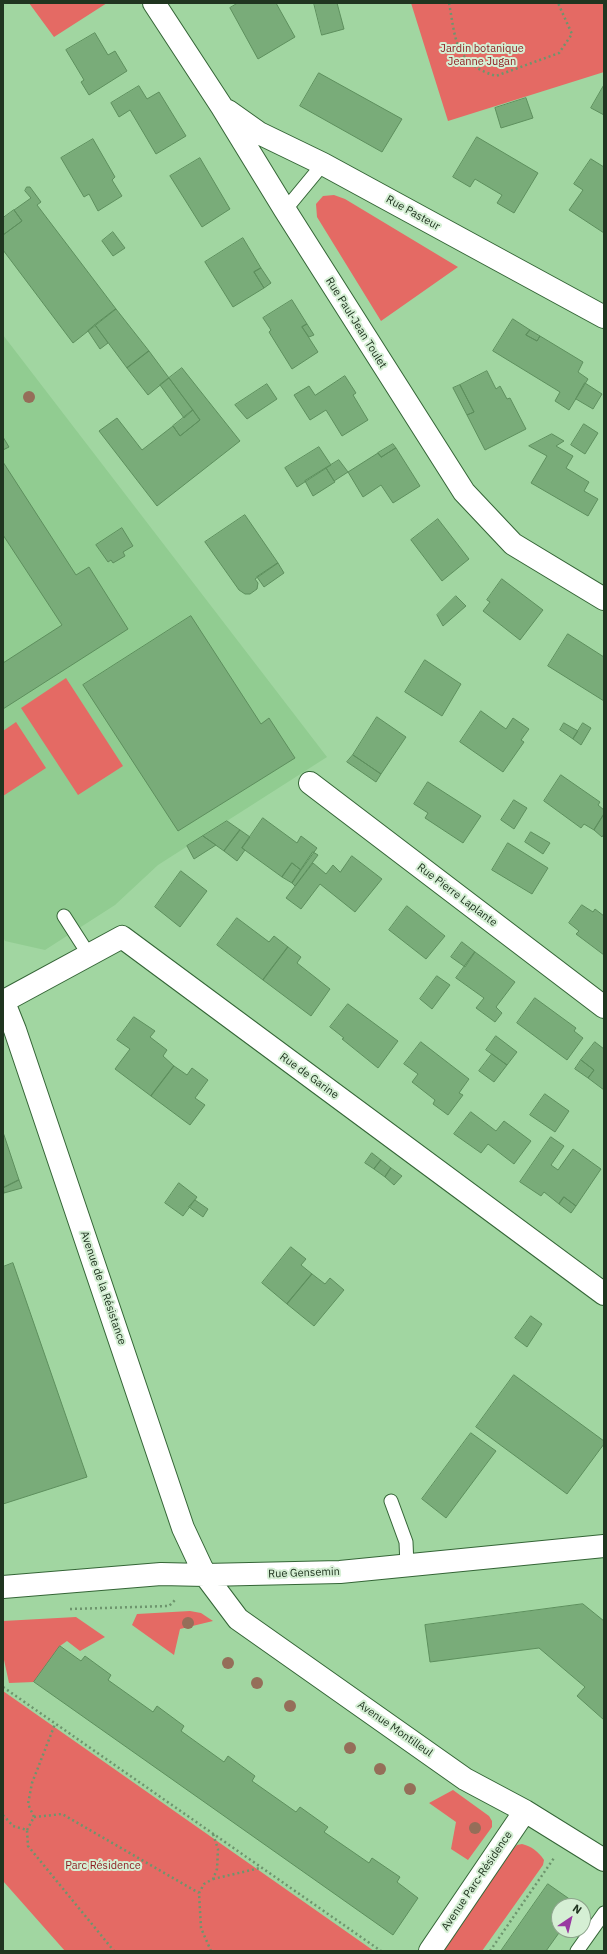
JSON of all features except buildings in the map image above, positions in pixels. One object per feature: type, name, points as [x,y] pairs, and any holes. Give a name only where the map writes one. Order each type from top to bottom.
[{"type":"street","name":"Rue Paul-Jean Toulet","points":[[154,3],[222,107],[284,210],[464,492],[513,544],[604,599]]},
{"type":"street","name":"Rue Pasteur","points":[[222,107],[260,133],[323,164],[604,317]]},
{"type":"street","name":"Rue Pierre Laplante","points":[[310,783],[604,1007]]},
{"type":"street","name":"Rue de Garine","points":[[3,1001],[122,937],[604,1294]]},
{"type":"street","name":"Avenue de la Résistance","points":[[3,1001],[9,1034],[183,1528],[205,1575]]},
{"type":"street","name":"Rue Gensemin","points":[[3,1587],[161,1574],[205,1575],[340,1572],[604,1546]]},
{"type":"street","name":"Avenue Montilleul","points":[[205,1575],[238,1619],[465,1779],[525,1811],[604,1860]]},
{"type":"street","name":"Avenue Parc-Résidence","points":[[430,1951],[525,1811]]},
{"type":"lane","points":[[284,210],[323,164]]},
{"type":"lane","points":[[64,916],[90,955]]},
{"type":"lane","points":[[391,1501],[406,1542],[407,1566]]},
{"type":"lane","points":[[577,1951],[604,1913]]},
{"type":"path","points":[[449,3],[457,47],[470,64],[485,73],[496,76],[559,53],[572,34],[558,3]]},
{"type":"path","points":[[3,1687],[381,1951]]},
{"type":"path","points":[[34,1817],[28,1804],[32,1783],[55,1724]]},
{"type":"path","points":[[34,1817],[62,1814],[199,1893]]},
{"type":"path","points":[[3,1815],[13,1826],[27,1830]]},
{"type":"path","points":[[34,1817],[27,1830],[28,1846],[114,1951]]},
{"type":"path","points":[[213,1834],[218,1849],[217,1869],[213,1878]]},
{"type":"path","points":[[490,1951],[554,1858]]},
{"type":"path","points":[[211,1951],[201,1928],[199,1893],[204,1884],[213,1878],[261,1868]]},
{"type":"shaded area","points":[[3,335],[327,757],[158,865],[115,905],[45,950],[5,941],[3,937]]},
{"type":"green space","points":[[29,3],[107,3],[54,37]]},
{"type":"green space","name":"Jardin botanique Jeanne Jugan","points":[[411,3],[604,3],[604,72],[448,121]]},
{"type":"green space","points":[[334,195],[345,199],[458,267],[381,321],[317,217],[316,204],[323,196]]},
{"type":"green space","points":[[66,678],[123,766],[78,795],[21,708]]},
{"type":"green space","points":[[16,722],[46,768],[3,796],[3,731]]},
{"type":"green space","points":[[190,1611],[201,1613],[213,1621],[180,1629],[174,1655],[132,1625],[137,1614]]},
{"type":"green space","points":[[76,1617],[105,1637],[80,1651],[67,1641],[60,1646],[34,1682],[9,1683],[3,1655],[3,1621]]},
{"type":"green space","name":"Parc Résidence","points":[[3,1691],[374,1951],[65,1951],[3,1881]]},
{"type":"green space","points":[[453,1790],[489,1816],[492,1821],[492,1827],[468,1860],[451,1849],[456,1822],[429,1803]]},
{"type":"green space","points":[[522,1844],[532,1848],[540,1854],[544,1860],[543,1865],[482,1951],[441,1951],[512,1850],[517,1845]]}]
